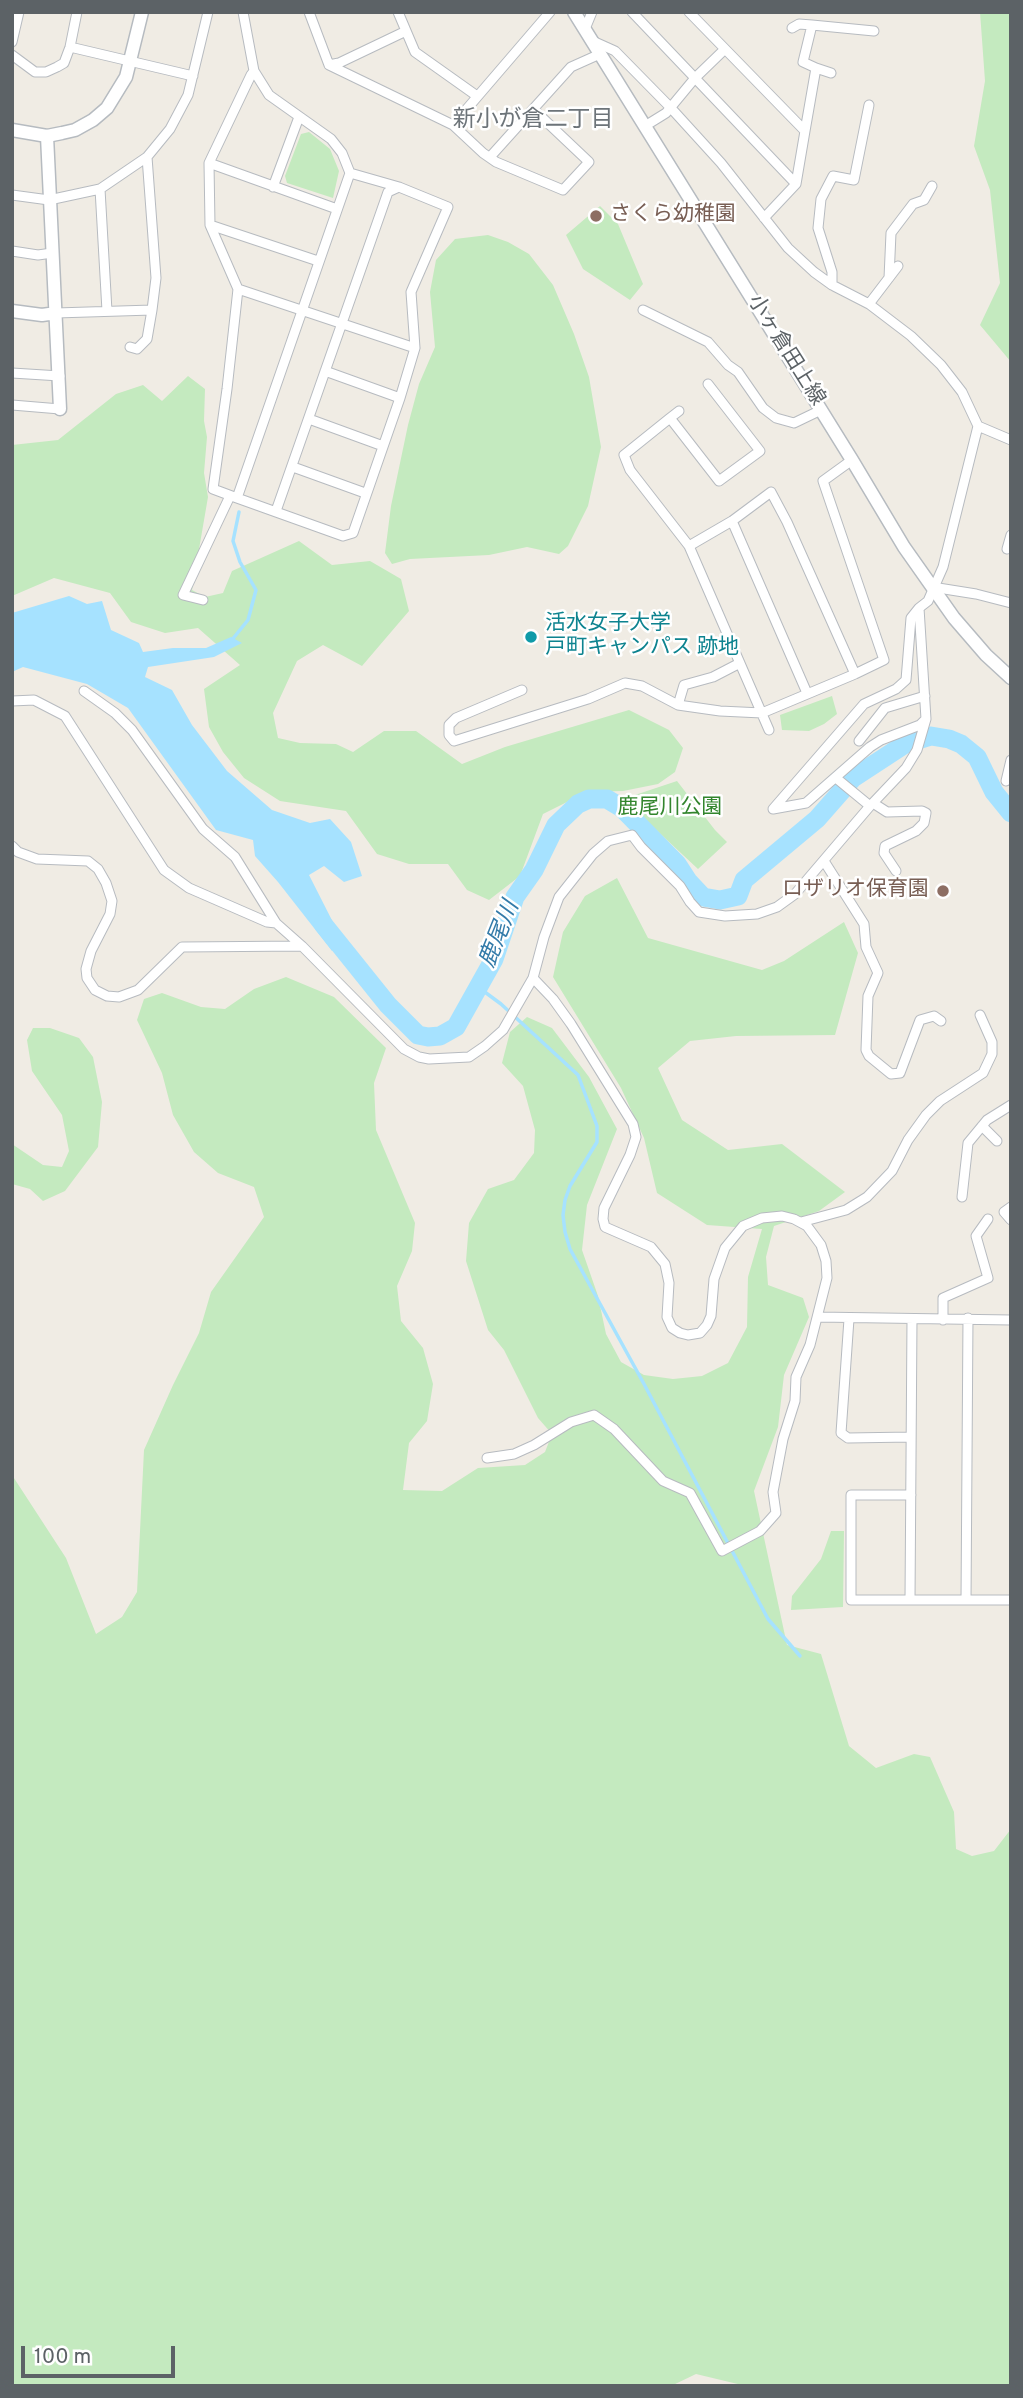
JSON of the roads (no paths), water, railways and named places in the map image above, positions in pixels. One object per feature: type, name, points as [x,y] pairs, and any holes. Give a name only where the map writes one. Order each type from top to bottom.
[{"type":"main road","points":[[12,131],[47,136],[75,130],[107,108],[120,89],[132,63],[142,12]]},
{"type":"main road","name":"小ヶ倉田上線","points":[[574,12],[904,547],[954,618],[986,655],[1011,678]]},
{"type":"main road","points":[[47,136],[60,409]]},
{"type":"main road","points":[[12,311],[43,315],[56,313]]},
{"type":"street","points":[[12,42],[19,12]]},
{"type":"street","points":[[12,55],[35,72],[46,72],[64,62],[77,12]]},
{"type":"street","points":[[12,195],[49,200],[100,189],[147,157],[179,116],[193,76],[208,12]]},
{"type":"street","points":[[203,600],[183,596],[233,497],[350,173],[342,153],[331,139],[269,95],[254,71],[243,12]]},
{"type":"street","points":[[309,12],[329,65],[453,125],[490,157],[563,190],[589,162],[533,109]]},
{"type":"street","points":[[398,12],[415,52],[477,96]]},
{"type":"street","points":[[453,125],[550,12]]},
{"type":"street","points":[[592,12],[588,34],[603,47],[615,51],[670,107],[721,163],[788,248],[832,285],[869,304],[911,336],[941,365],[962,392],[978,426],[943,566],[928,601],[911,618],[906,680],[896,689],[864,704],[773,809],[806,803],[881,740],[920,725],[926,719]]},
{"type":"street","points":[[632,12],[796,184]]},
{"type":"street","points":[[689,12],[805,131]]},
{"type":"street","points":[[792,28],[799,24],[874,31]]},
{"type":"street","points":[[812,25],[803,62],[831,72]]},
{"type":"street","points":[[329,65],[339,63],[406,31]]},
{"type":"street","points":[[70,47],[193,76]]},
{"type":"street","points":[[645,126],[666,113],[695,78],[725,49]]},
{"type":"street","points":[[490,157],[571,67],[600,54]]},
{"type":"street","points":[[764,218],[796,184],[816,68]]},
{"type":"street","points":[[254,71],[209,163],[210,225],[238,289],[228,390],[213,489],[343,536],[353,533],[400,398],[415,348],[411,292],[448,207],[399,187],[350,173]]},
{"type":"street","points":[[832,285],[832,272],[818,228],[821,199],[833,176],[854,180],[869,105]]},
{"type":"street","points":[[273,187],[299,117]]},
{"type":"street","points":[[130,347],[137,349],[147,339],[156,278],[147,157]]},
{"type":"street","points":[[209,163],[337,209]]},
{"type":"street","points":[[889,278],[891,233],[913,204],[923,200],[932,186]]},
{"type":"street","points":[[276,511],[388,192],[399,187]]},
{"type":"street","points":[[100,189],[107,311]]},
{"type":"street","points":[[210,225],[318,261]]},
{"type":"street","points":[[12,251],[52,253]]},
{"type":"street","points":[[869,304],[898,266]]},
{"type":"street","points":[[238,289],[415,348]]},
{"type":"street","points":[[56,313],[152,310]]},
{"type":"street","points":[[643,310],[708,342],[728,365],[738,372],[763,408],[776,418],[794,423],[821,410]]},
{"type":"street","points":[[325,371],[400,398]]},
{"type":"street","points":[[12,373],[60,376]]},
{"type":"street","points":[[670,418],[719,481],[760,451],[708,384]]},
{"type":"street","points":[[12,405],[60,409]]},
{"type":"street","points":[[679,411],[624,455],[630,470],[689,546],[769,730]]},
{"type":"street","points":[[309,419],[383,446]]},
{"type":"street","points":[[978,426],[1011,440]]},
{"type":"street","points":[[522,690],[456,719],[449,725],[449,735],[454,741],[588,699],[625,683],[642,686],[678,705],[762,713],[884,660],[823,481],[852,460]]},
{"type":"street","points":[[293,467],[365,493]]},
{"type":"street","points":[[689,546],[732,521],[771,492],[855,674]]},
{"type":"street","points":[[732,521],[807,693]]},
{"type":"street","points":[[1007,549],[1011,535]]},
{"type":"street","points":[[932,587],[1011,603]]},
{"type":"street","points":[[84,691],[115,713],[132,730],[203,829],[236,857],[276,923],[404,1049],[419,1057],[445,1059],[469,1056],[503,1030],[533,978],[559,897],[593,854],[608,841],[632,835],[680,886],[699,912],[712,915],[749,915],[768,911],[795,894],[906,768],[917,750],[926,719],[919,608]]},
{"type":"street","points":[[678,705],[684,685],[713,677],[740,663]]},
{"type":"street","points":[[859,741],[885,708],[925,696]]},
{"type":"street","points":[[12,701],[34,700],[65,716],[164,870],[189,888],[267,922],[276,923]]},
{"type":"street","points":[[1006,781],[1011,760]]},
{"type":"street","points":[[836,778],[887,812],[926,813],[924,824],[916,831],[884,846],[884,853],[896,871]]},
{"type":"street","points":[[12,846],[18,852],[37,859],[88,861],[106,883],[112,901],[110,914],[91,951],[86,969],[95,990],[107,996],[119,997],[138,990],[182,947],[302,946]]},
{"type":"street","points":[[824,861],[864,924],[866,947],[878,973],[868,996],[866,1050],[869,1056],[891,1074],[900,1073],[920,1020],[934,1016],[941,1021]]},
{"type":"street","points":[[533,978],[553,999],[633,1124],[636,1137],[604,1208],[605,1227],[651,1247],[665,1264],[669,1283],[667,1317],[672,1328],[680,1334],[688,1335],[700,1333],[707,1325],[711,1316],[712,1290],[717,1268],[729,1242],[743,1226],[762,1218],[776,1216],[801,1222],[845,1210],[867,1197],[892,1171],[908,1140],[926,1115],[940,1101],[983,1073],[992,1054],[992,1042],[980,1015]]},
{"type":"street","points":[[962,1197],[968,1143],[982,1126],[1011,1105]]},
{"type":"street","points":[[982,1126],[997,1141]]},
{"type":"street","points":[[1011,1207],[1004,1212],[1011,1220]]},
{"type":"street","points":[[943,1320],[943,1298],[988,1278],[976,1236],[988,1219]]},
{"type":"street","points":[[487,1458],[514,1454],[571,1422],[594,1415],[614,1429],[663,1481],[691,1493],[722,1551],[760,1531],[776,1513],[773,1492],[783,1439],[795,1401],[796,1377],[810,1345],[825,1291],[826,1261],[817,1237],[801,1222]]},
{"type":"street","points":[[818,1317],[1011,1320]]},
{"type":"street","points":[[966,1600],[968,1318]]},
{"type":"street","points":[[849,1319],[841,1433],[848,1438],[911,1437]]},
{"type":"street","points":[[910,1599],[912,1320]]},
{"type":"street","points":[[911,1495],[851,1496],[851,1600],[1011,1600]]},
{"type":"water","points":[[69,596],[87,604],[102,601],[111,630],[139,643],[143,652],[206,648],[231,637],[242,643],[214,657],[148,667],[145,677],[172,690],[192,725],[227,771],[272,810],[310,823],[330,819],[351,842],[362,876],[344,882],[324,866],[309,875],[343,942],[332,951],[255,856],[253,840],[216,830],[128,708],[87,684],[23,667],[12,672],[12,613]]},
{"type":"waterway","points":[[231,641],[248,620],[256,590],[240,562],[233,541],[239,512]]},
{"type":"waterway","name":"鹿尾川","points":[[323,924],[388,1005],[418,1035],[440,1036],[456,1027],[494,959],[515,897],[534,870],[556,825],[578,804],[589,799],[607,799],[622,808],[677,864],[703,897],[720,900],[738,896],[744,880],[817,819],[853,778],[905,744],[931,736],[961,744],[977,757],[994,792],[1011,813]]},
{"type":"waterway","points":[[478,987],[501,1004],[578,1075],[597,1126],[597,1142],[570,1186],[565,1200],[563,1215],[570,1249],[768,1619],[800,1656]]},
{"type":"place","name":"さくら幼稚園","points":[[596,216]]},
{"type":"place","name":"活水女子大学 戸町キャンパス 跡地","points":[[531,637]]},
{"type":"place","name":"ロザリオ保育園","points":[[943,891]]},
{"type":"district","name":"新小が倉二丁目","points":[[533,121]]},
{"type":"park label","name":"鹿尾川公園","points":[[670,809]]}]
